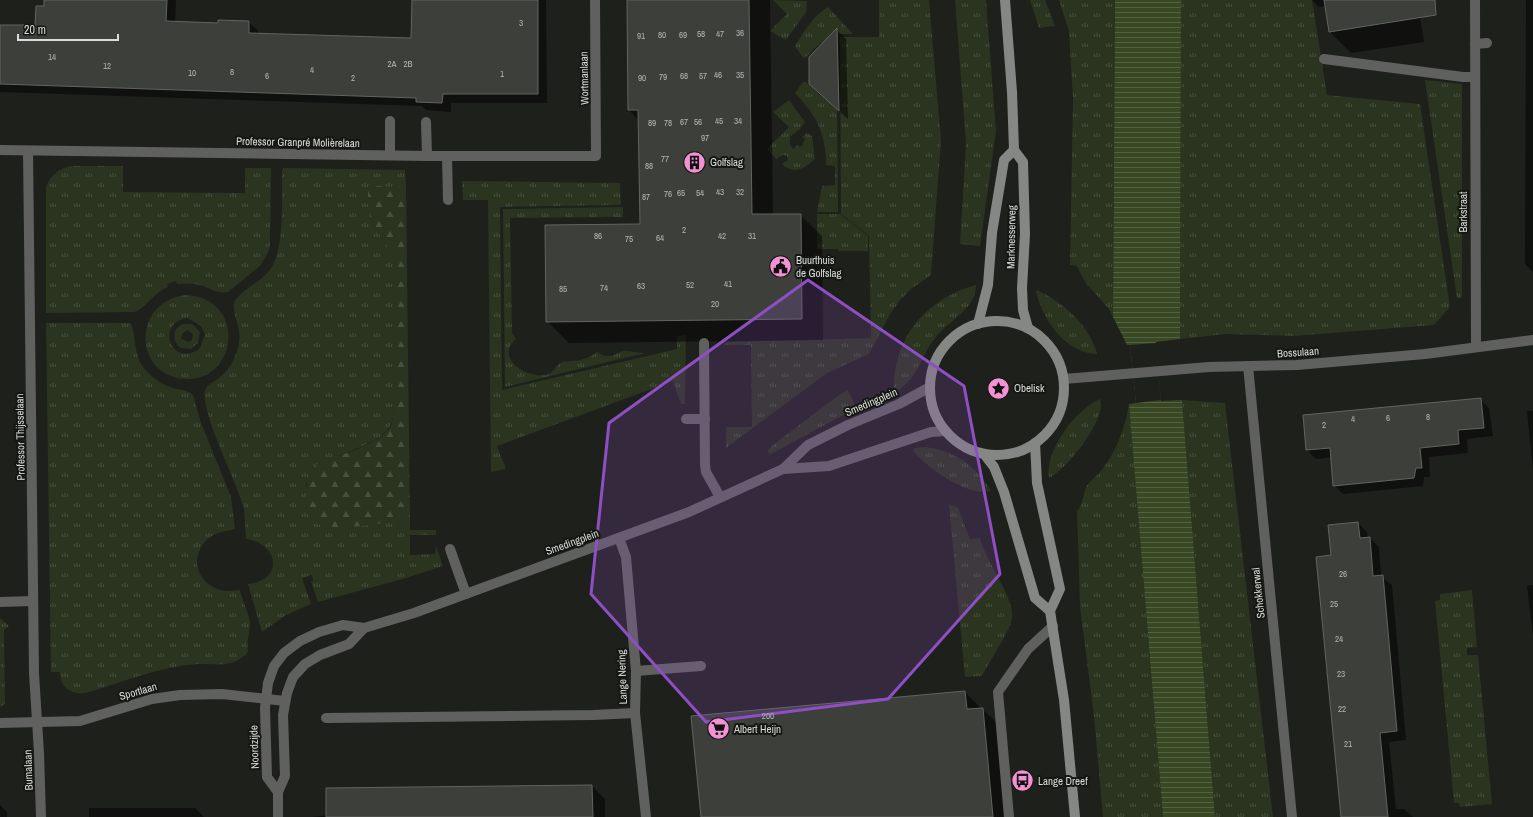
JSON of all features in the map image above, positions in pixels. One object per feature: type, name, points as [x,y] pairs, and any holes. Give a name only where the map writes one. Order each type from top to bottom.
[{"type":"main road","name":"Marknesserweg","points":[[1005,0],[1012,92],[1014,150],[1023,162],[1025,234],[1022,288],[1023,310],[1028,328]]},
{"type":"main road","name":"Marknesserweg","points":[[978,324],[988,285],[992,233],[1004,160],[1014,150]]},
{"type":"main road","points":[[1003,321],[1028,328],[1039,335],[1056,355],[1061,366],[1064,379],[1064,394],[1061,408],[1047,434],[1024,450],[1011,454],[984,454],[962,446],[946,431],[934,410],[931,399],[930,386],[934,366],[943,348],[958,333],[978,324],[1003,321]]},
{"type":"main road","points":[[1035,443],[1037,483],[1060,589],[1050,611],[1064,700],[1075,817]]},
{"type":"main road","points":[[984,454],[994,467],[1004,492],[1034,598],[1050,611]]},
{"type":"street","name":"Wortmanlaan","points":[[595,0],[596,156]]},
{"type":"street","name":"Barkstraat","points":[[1475,0],[1476,347]]},
{"type":"street","points":[[1475,44],[1487,44]]},
{"type":"street","points":[[1324,59],[1463,77],[1475,77]]},
{"type":"street","points":[[390,121],[390,155]]},
{"type":"street","points":[[426,122],[427,156]]},
{"type":"street","name":"Professor Granpré Molièrelaan","points":[[0,150],[427,156],[596,156]]},
{"type":"street","name":"Professor Thijsselaan","points":[[28,151],[34,680],[37,722]]},
{"type":"street","points":[[447,156],[448,200]]},
{"type":"street","name":"Bossulaan","points":[[1064,379],[1209,367],[1312,364],[1425,354],[1533,340]]},
{"type":"street","points":[[704,343],[706,472],[720,497]]},
{"type":"street","name":"Schokkerwal","points":[[1248,366],[1292,817]]},
{"type":"street","name":"Smedingplein","points":[[266,699],[271,673],[284,653],[292,646],[319,632],[343,626],[364,628],[466,594],[688,512],[783,469],[808,445],[848,425],[899,404],[930,386]]},
{"type":"street","points":[[686,419],[705,419]]},
{"type":"street","name":"Smedingplein","points":[[783,469],[829,466],[931,432],[946,431]]},
{"type":"street","name":"Lange Nering","points":[[619,538],[626,557],[636,671],[635,713],[646,817]]},
{"type":"street","points":[[450,549],[466,594]]},
{"type":"street","points":[[0,602],[33,602]]},
{"type":"street","points":[[1010,817],[998,692],[1028,649],[1053,626]]},
{"type":"street","name":"Smedingplein","points":[[285,701],[294,677],[305,664],[320,655],[348,644],[364,628]]},
{"type":"street","points":[[636,671],[701,666]]},
{"type":"street","name":"Sportlaan","points":[[0,723],[80,721],[166,696],[222,694],[285,701]]},
{"type":"street","name":"Noordzijde","points":[[266,699],[267,777],[278,792]]},
{"type":"street","points":[[278,817],[278,792],[285,776],[283,716],[285,701]]},
{"type":"street","points":[[326,718],[593,715],[635,713]]},
{"type":"street","name":"Bumalaan","points":[[37,722],[41,817]]},
{"type":"highlighted area","points":[[808,280],[964,386],[1000,574],[888,699],[706,722],[591,594],[609,423]]},
{"type":"green space","points":[[773,0],[807,1],[806,12],[786,40],[770,31],[787,14]]},
{"type":"green space","points":[[879,0],[929,0],[941,140],[931,275],[911,289],[900,300],[890,314],[869,354],[827,373],[726,448],[726,427],[752,427],[751,345],[725,345],[726,342],[871,338],[869,236],[841,214],[840,37],[879,37]]},
{"type":"green space","points":[[955,0],[986,0],[996,131],[980,246],[960,244],[966,143]]},
{"type":"green space","points":[[1030,0],[1045,0],[1055,26],[1039,28]]},
{"type":"green space","points":[[1059,0],[1115,0],[1113,317],[1108,308],[1085,282],[1077,266],[1070,265],[1073,99],[1069,31]]},
{"type":"green space","points":[[1181,0],[1312,0],[1327,95],[1420,104],[1450,307],[1434,325],[1293,336],[1226,334],[1180,339]]},
{"type":"green space","points":[[828,7],[853,34],[837,34],[837,43],[820,43],[806,57],[803,58],[795,46],[813,19]]},
{"type":"green space","points":[[1425,80],[1462,84],[1462,298],[1457,298]]},
{"type":"green space","points":[[803,82],[806,82],[822,97],[837,97],[838,212],[817,212],[822,186],[835,185],[835,166],[826,165],[826,154],[819,126],[803,101],[795,93]]},
{"type":"green space","points":[[789,100],[805,122],[800,129],[790,137],[790,144],[793,149],[798,145],[799,147],[802,146],[805,139],[802,137],[807,133],[812,136],[815,159],[807,166],[795,170],[782,164],[788,160],[787,156],[783,155],[776,159],[767,149],[789,127],[773,112]]},
{"type":"green space","points":[[71,166],[123,166],[123,192],[245,193],[245,168],[271,168],[270,245],[268,253],[260,266],[228,292],[218,292],[196,284],[177,284],[176,281],[167,284],[168,287],[158,293],[143,307],[135,312],[46,313],[46,187],[50,179],[56,173]]},
{"type":"green space","points":[[283,168],[405,170],[406,187],[368,187],[368,209],[371,220],[394,257],[394,408],[392,422],[385,432],[378,438],[347,453],[319,463],[306,484],[306,508],[327,526],[351,526],[410,519],[410,530],[436,530],[436,535],[410,535],[410,555],[435,554],[436,546],[443,566],[406,578],[318,602],[311,582],[313,581],[312,575],[302,578],[311,604],[286,615],[262,632],[248,584],[260,581],[268,576],[272,569],[273,561],[265,547],[257,542],[246,539],[244,508],[211,424],[205,396],[206,388],[224,374],[237,353],[240,338],[234,312],[234,302],[242,293],[269,271],[274,262],[278,250],[282,223]]},
{"type":"green space","points":[[462,181],[620,183],[621,205],[500,207],[502,390],[677,349],[677,336],[686,335],[685,404],[681,404],[673,381],[497,446],[506,469],[491,472],[488,200],[463,200]]},
{"type":"green space","points":[[368,186],[406,187],[410,519],[362,526],[324,526],[316,523],[310,517],[306,505],[307,485],[309,476],[313,469],[322,461],[365,446],[378,438],[388,430],[393,419],[394,257],[371,220],[368,209]]},
{"type":"green space","points":[[623,207],[623,217],[510,218],[512,333],[516,339],[510,346],[510,360],[522,370],[529,373],[545,375],[552,372],[563,362],[582,360],[597,352],[606,356],[622,351],[645,353],[505,387],[503,209]]},
{"type":"green space","points":[[817,214],[840,214],[868,236],[868,251],[817,249]]},
{"type":"green space","points":[[976,285],[972,301],[961,314],[941,331],[930,345],[912,377],[903,387],[894,392],[895,373],[899,355],[906,338],[916,324],[928,311],[942,300],[958,291]]},
{"type":"green space","points":[[1037,290],[1066,308],[1074,316],[1088,334],[1097,354],[1085,352],[1075,348],[1057,333],[1050,324],[1039,303],[1036,292]]},
{"type":"green space","points":[[185,295],[204,299],[218,309],[226,322],[229,337],[226,352],[218,365],[206,375],[189,379],[171,376],[158,367],[149,355],[146,340],[147,325],[154,312],[167,301]],"holes":[[[187,318],[200,325],[205,334],[200,348],[191,353],[182,353],[175,350],[171,344],[169,336],[171,328],[177,322]]]},
{"type":"green space","points":[[46,323],[130,323],[133,329],[139,359],[147,371],[161,383],[193,395],[201,423],[231,497],[235,529],[218,533],[209,538],[200,550],[197,564],[198,570],[202,577],[216,589],[230,591],[240,590],[250,624],[248,652],[237,661],[225,664],[185,665],[170,668],[142,675],[86,693],[76,693],[68,689],[62,682],[60,672],[51,672]]},
{"type":"green space","points":[[182,324],[192,324],[200,332],[198,343],[191,349],[181,348],[176,342],[174,336],[176,329]],"holes":[[[187,330],[193,334],[192,340],[189,342],[181,339],[182,334]]]},
{"type":"green space","points":[[848,390],[856,408],[771,454],[768,453],[768,450],[773,445],[839,395]]},
{"type":"green space","points":[[1100,399],[1101,408],[1098,418],[1084,443],[1065,465],[1049,478],[1051,456],[1064,432],[1081,412]]},
{"type":"green space","points":[[1182,400],[1225,403],[1273,817],[1215,817]]},
{"type":"green space","points":[[1129,404],[1163,817],[1103,817],[1094,716],[1080,607],[1077,511],[1082,502],[1087,486],[1106,465],[1111,457],[1119,440]]},
{"type":"green space","points":[[925,447],[945,452],[963,461],[978,474],[991,491],[982,492],[971,490],[948,480],[927,465],[913,450],[914,448]]},
{"type":"green space","points":[[949,504],[958,508],[970,539],[980,538],[983,548],[1005,590],[1012,610],[1012,619],[1008,630],[982,676],[965,677]]},
{"type":"green space","points":[[1472,590],[1477,647],[1467,648],[1467,655],[1478,655],[1492,804],[1460,807],[1459,803],[1454,803],[1435,601],[1440,600],[1440,594]]},
{"type":"green space","points":[[0,618],[9,626],[4,630],[5,704],[0,707]]},
{"type":"shaded area","points":[[1115,0],[1181,0],[1180,339],[1156,342],[1156,348],[1161,401],[1182,400],[1215,817],[1163,817],[1129,404],[1136,403],[1130,345],[1127,345],[1113,317]]},
{"type":"pier","points":[[1156,343],[1161,400],[1136,403],[1130,345]]},
{"type":"building","points":[[44,0],[167,0],[166,21],[218,23],[218,20],[249,21],[249,33],[411,38],[412,0],[538,0],[538,94],[443,94],[442,103],[416,102],[416,98],[0,84],[0,25],[35,25],[36,6],[44,6]]},
{"type":"building","name":"Golfslag","points":[[627,0],[749,0],[752,214],[801,214],[802,319],[546,322],[545,225],[640,224],[638,110],[628,110]]},
{"type":"building","points":[[1324,0],[1435,0],[1436,15],[1329,32]]},
{"type":"building","points":[[837,28],[839,111],[809,84],[809,57]]},
{"type":"building","points":[[1481,398],[1484,428],[1458,430],[1459,444],[1420,448],[1422,468],[1416,468],[1414,478],[1333,486],[1330,448],[1306,450],[1303,415]]},
{"type":"building","points":[[1358,522],[1360,538],[1370,537],[1373,576],[1383,575],[1397,731],[1380,733],[1388,817],[1341,817],[1316,557],[1331,555],[1328,525]]},
{"type":"building","points":[[965,691],[967,709],[983,708],[993,817],[701,817],[691,716]]},
{"type":"building","points":[[592,785],[593,817],[326,817],[326,788]]},
{"type":"place","name":"Golfslag","points":[[695,162]]},
{"type":"place","name":"Buurthuis de Golfslag","points":[[780,266]]},
{"type":"place","name":"Obelisk","points":[[998,388]]},
{"type":"place","name":"Albert Heijn","points":[[718,729]]},
{"type":"place","name":"Lange Dreef","points":[[1022,781]]}]
